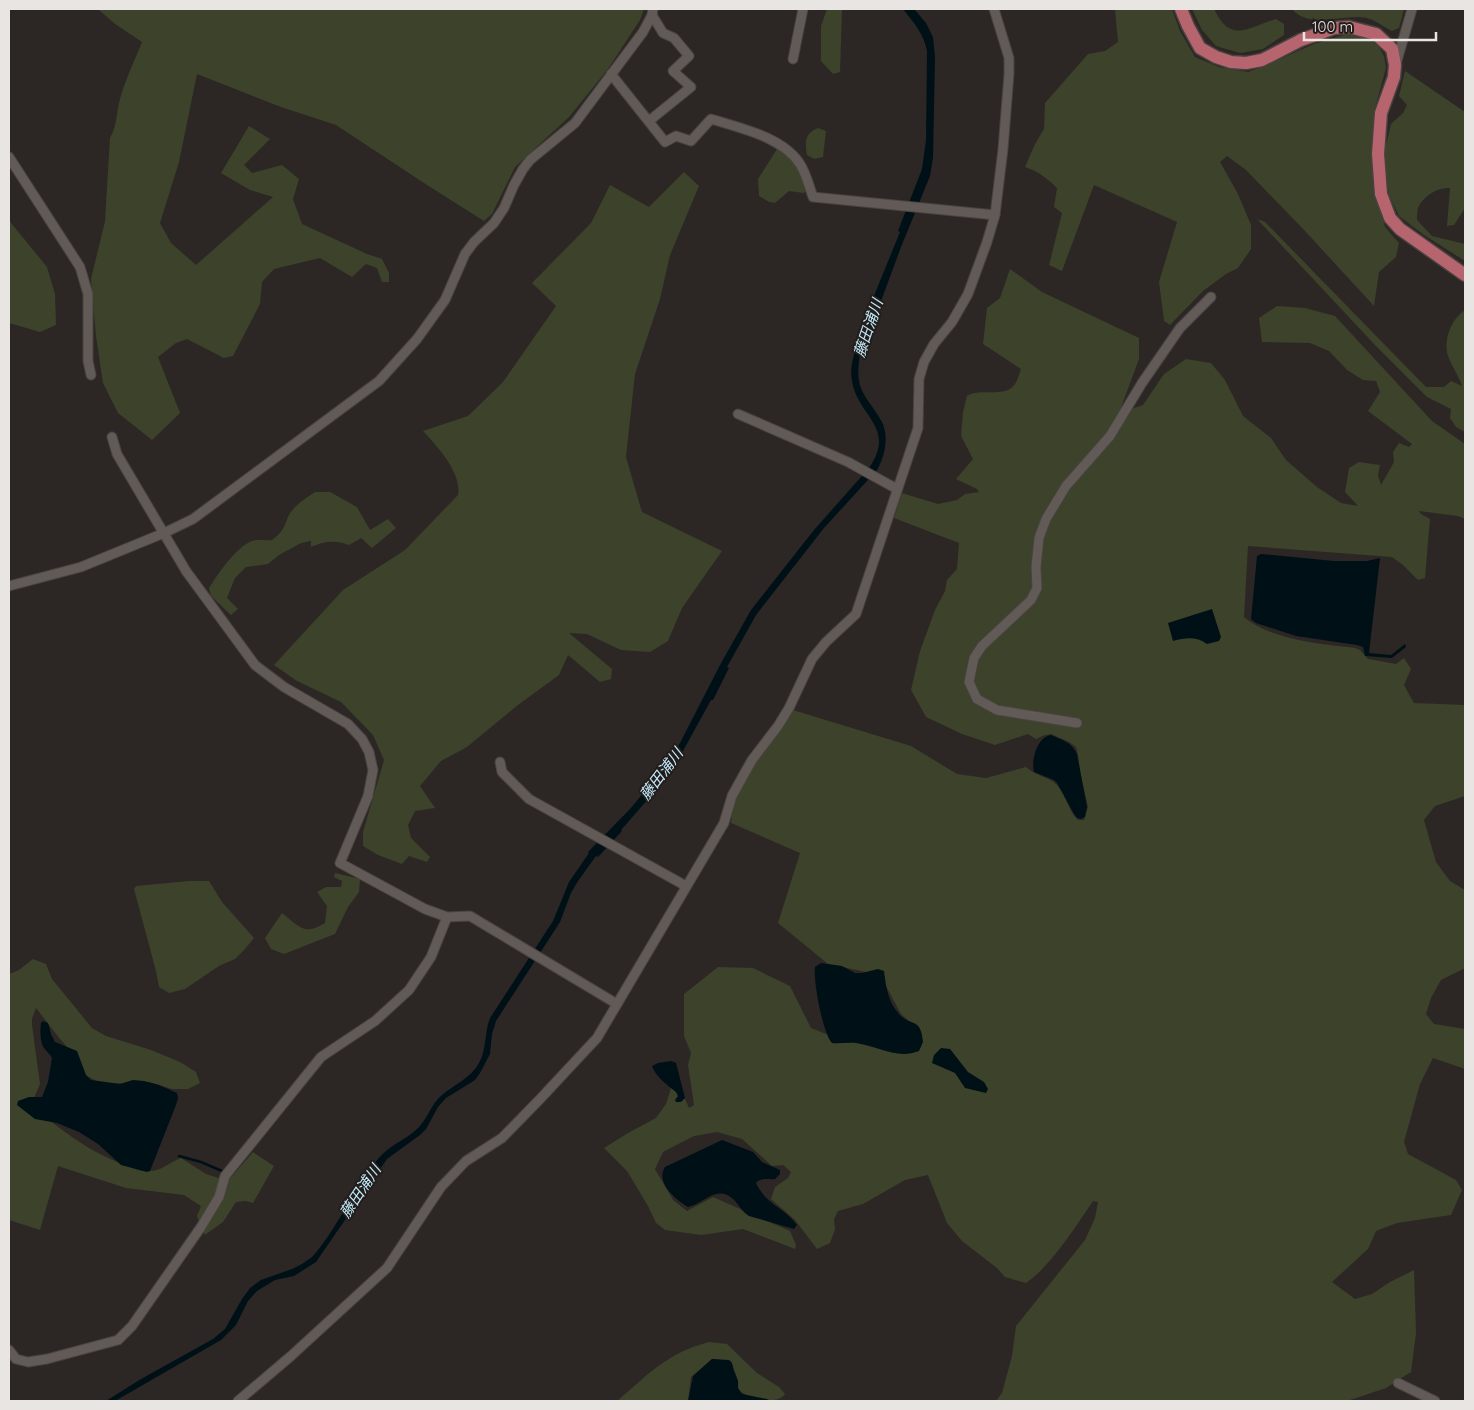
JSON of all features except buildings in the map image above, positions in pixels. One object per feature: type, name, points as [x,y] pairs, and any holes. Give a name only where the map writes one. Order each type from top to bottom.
[{"type":"main road","points":[[1181,9],[1200,48],[1216,57],[1231,62],[1246,63],[1262,60],[1301,40],[1334,28],[1349,27],[1376,34],[1392,49],[1396,65],[1394,78],[1381,113],[1378,154],[1381,194],[1390,218],[1400,229],[1465,275]]},
{"type":"street","points":[[793,59],[803,9]]},
{"type":"street","points":[[238,1401],[291,1356],[387,1268],[441,1187],[466,1161],[502,1138],[542,1098],[596,1038],[618,1004],[724,823],[732,796],[752,760],[789,708],[812,659],[826,642],[856,614],[918,428],[919,379],[924,362],[934,344],[952,322],[968,294],[995,215],[1003,149],[1009,58],[994,9]]},
{"type":"street","points":[[1396,65],[1412,9]]},
{"type":"street","points":[[648,121],[690,87],[673,71],[689,56],[674,38],[663,33],[652,12]]},
{"type":"street","points":[[9,586],[81,567],[193,519],[379,381],[417,339],[445,300],[465,254],[499,216],[523,169],[530,160],[575,122],[643,32],[652,12]]},
{"type":"street","points":[[611,74],[665,142],[676,136],[691,140],[711,119],[759,135],[792,152],[801,166],[813,197],[995,215]]},
{"type":"street","points":[[9,157],[80,267],[88,294],[88,360],[91,375]]},
{"type":"street","points":[[1077,722],[997,710],[976,699],[969,682],[974,658],[982,646],[1031,600],[1037,588],[1036,567],[1039,538],[1046,519],[1066,486],[1110,436],[1180,328],[1211,297]]},
{"type":"street","points":[[738,414],[848,462],[897,489]]},
{"type":"street","points":[[112,437],[117,454],[186,571],[255,665],[284,687],[348,724],[362,739],[369,752],[373,770],[368,796],[340,863],[425,909],[447,917],[470,916],[618,1004]]},
{"type":"street","points":[[500,762],[502,772],[528,799],[686,886]]},
{"type":"street","points":[[9,1350],[16,1360],[28,1362],[47,1359],[118,1340],[132,1326],[200,1227],[219,1197],[225,1176],[321,1057],[375,1021],[409,990],[431,957],[447,917]]},
{"type":"street","points":[[1398,1383],[1434,1401]]},
{"type":"green space","points":[[98,9],[644,9],[640,20],[608,69],[569,117],[515,167],[492,214],[484,221],[336,125],[281,107],[197,74],[179,162],[160,223],[171,243],[196,265],[273,197],[250,190],[221,173],[249,126],[270,139],[244,165],[252,173],[282,165],[299,179],[293,199],[302,224],[382,259],[389,273],[389,282],[382,282],[377,268],[366,264],[352,277],[320,258],[274,269],[262,282],[260,304],[233,356],[224,358],[187,339],[176,343],[158,357],[180,413],[152,440],[118,413],[103,383],[96,336],[91,279],[105,221],[110,138],[129,72],[142,42],[115,24]]},
{"type":"green space","points":[[827,9],[842,9],[840,72],[833,74],[821,61],[821,26]]},
{"type":"green space","points":[[1115,9],[1172,9],[1180,31],[1195,57],[1219,67],[1248,72],[1314,44],[1347,34],[1367,38],[1378,45],[1384,56],[1386,68],[1374,112],[1373,181],[1385,227],[1399,243],[1396,257],[1379,272],[1374,306],[1246,170],[1227,156],[1220,162],[1238,194],[1251,225],[1251,249],[1238,268],[1226,274],[1203,291],[1170,325],[1164,321],[1159,282],[1177,222],[1094,185],[1062,271],[1049,265],[1062,213],[1054,207],[1057,188],[1050,181],[1025,167],[1044,129],[1045,103],[1088,54],[1105,51],[1118,42]]},
{"type":"green space","points":[[1192,9],[1214,9],[1220,20],[1233,30],[1248,29],[1276,19],[1284,24],[1284,35],[1263,49],[1240,53],[1216,46],[1202,30]]},
{"type":"green space","points":[[1292,9],[1404,9],[1399,28],[1392,31],[1367,18],[1308,19]]},
{"type":"green space","points":[[1405,71],[1465,112],[1465,208],[1454,225],[1447,226],[1450,188],[1441,189],[1423,200],[1418,209],[1417,220],[1432,236],[1465,244],[1465,261],[1424,235],[1399,216],[1389,195],[1384,154],[1391,124],[1403,113],[1407,105],[1399,96]]},
{"type":"green space","points":[[818,128],[826,131],[823,157],[814,159],[807,155],[806,139],[813,130]]},
{"type":"green space","points":[[777,149],[792,160],[807,187],[804,193],[789,191],[775,203],[759,196],[758,179]]},
{"type":"green space","points":[[684,172],[699,186],[670,255],[660,299],[635,374],[626,457],[642,512],[722,551],[682,608],[668,641],[650,652],[621,650],[587,634],[569,633],[612,669],[611,679],[600,682],[568,655],[559,675],[518,705],[467,747],[441,761],[420,786],[435,808],[415,811],[408,825],[411,838],[430,857],[427,862],[409,856],[402,864],[378,855],[363,846],[363,832],[384,760],[373,735],[341,702],[297,681],[274,665],[343,590],[405,550],[458,495],[456,478],[452,469],[441,452],[423,431],[468,416],[503,382],[556,306],[532,283],[591,223],[610,185],[649,207]]},
{"type":"green space","points":[[9,218],[47,267],[55,294],[56,325],[40,332],[9,323]]},
{"type":"green space","points":[[1257,219],[1265,222],[1426,387],[1444,387],[1451,381],[1462,386],[1448,356],[1447,337],[1452,324],[1465,310],[1465,432],[1456,427],[1450,418],[1451,409],[1427,397],[1375,345]]},
{"type":"green space","points":[[1010,269],[1042,292],[1139,338],[1139,359],[1119,413],[1143,405],[1164,374],[1186,359],[1211,363],[1225,380],[1243,416],[1271,438],[1286,460],[1317,487],[1341,503],[1358,506],[1345,492],[1349,468],[1359,462],[1380,465],[1378,475],[1381,485],[1394,462],[1393,452],[1399,443],[1409,447],[1412,444],[1368,411],[1380,392],[1376,381],[1363,380],[1347,370],[1329,351],[1310,343],[1262,342],[1259,318],[1277,306],[1305,308],[1335,316],[1432,421],[1465,444],[1465,519],[1458,516],[1419,511],[1430,519],[1425,578],[1418,580],[1392,557],[1248,546],[1244,617],[1255,625],[1282,636],[1297,640],[1355,648],[1360,650],[1368,659],[1396,664],[1404,658],[1411,669],[1404,685],[1414,703],[1465,705],[1465,796],[1435,806],[1424,820],[1436,862],[1450,881],[1465,890],[1465,968],[1441,980],[1431,998],[1426,1014],[1434,1024],[1465,1029],[1465,1069],[1433,1058],[1420,1084],[1404,1142],[1408,1154],[1456,1180],[1462,1190],[1451,1215],[1397,1223],[1376,1231],[1368,1249],[1332,1282],[1355,1299],[1372,1294],[1414,1270],[1416,1333],[1411,1372],[1386,1388],[1347,1401],[996,1401],[1002,1393],[1012,1356],[1016,1326],[1085,1240],[1095,1218],[1098,1202],[1093,1201],[1053,1257],[1026,1283],[1005,1277],[997,1268],[962,1241],[947,1223],[928,1175],[905,1180],[863,1204],[838,1211],[834,1219],[835,1229],[830,1243],[817,1249],[795,1220],[771,1199],[775,1187],[788,1178],[791,1172],[783,1165],[772,1166],[742,1139],[717,1132],[694,1136],[663,1152],[655,1169],[673,1200],[687,1211],[713,1197],[790,1231],[796,1245],[795,1249],[743,1229],[701,1235],[665,1230],[656,1223],[627,1171],[604,1148],[656,1118],[666,1104],[672,1085],[682,1092],[689,1108],[694,1105],[688,1065],[691,1053],[684,1036],[684,994],[718,967],[753,968],[790,986],[811,1028],[836,1038],[920,1031],[901,1014],[880,975],[828,964],[778,923],[800,853],[731,823],[735,803],[747,776],[793,710],[911,746],[957,774],[986,778],[1026,767],[1057,785],[1078,820],[1084,820],[1088,807],[1076,747],[1051,734],[1036,739],[1028,734],[995,745],[962,734],[926,717],[911,690],[920,651],[935,610],[945,591],[947,580],[957,569],[959,543],[894,518],[902,493],[938,504],[957,500],[965,494],[979,492],[977,489],[956,479],[973,459],[961,436],[963,412],[967,396],[979,392],[1005,391],[1011,388],[1016,382],[1021,369],[983,344],[987,308],[1000,298]]},
{"type":"green space","points":[[315,492],[330,492],[357,507],[370,530],[388,519],[396,528],[372,548],[361,538],[349,545],[330,542],[311,547],[311,541],[301,543],[279,555],[268,564],[246,567],[235,578],[227,598],[238,609],[231,615],[211,596],[209,588],[217,576],[234,555],[246,544],[254,540],[272,540],[276,537],[293,510]]},
{"type":"green space","points":[[335,873],[360,879],[359,892],[348,907],[335,934],[284,954],[271,949],[265,938],[282,913],[302,928],[312,929],[325,923],[327,906],[317,892],[326,887],[341,887],[342,881],[334,877]]},
{"type":"green space","points":[[209,881],[222,902],[254,938],[235,959],[219,966],[185,989],[169,993],[159,987],[134,889],[136,886]]},
{"type":"green space","points":[[33,959],[46,964],[52,979],[92,1028],[106,1036],[151,1050],[180,1062],[196,1072],[200,1083],[188,1089],[172,1089],[149,1082],[103,1084],[83,1074],[76,1057],[36,1008],[32,1025],[40,1084],[31,1105],[65,1132],[88,1147],[114,1160],[141,1170],[152,1171],[160,1169],[181,1158],[206,1174],[228,1181],[253,1152],[274,1166],[253,1203],[246,1201],[236,1202],[223,1222],[205,1235],[197,1216],[201,1206],[184,1195],[126,1188],[58,1166],[40,1230],[9,1220],[9,974],[19,970]]},
{"type":"green space","points":[[709,1342],[727,1344],[757,1373],[779,1387],[785,1394],[776,1400],[762,1400],[748,1396],[738,1389],[737,1378],[731,1361],[712,1359],[691,1377],[688,1401],[617,1401],[649,1373],[670,1358]]},
{"type":"water","name":"藤田浦川","points":[[903,9],[914,9],[926,23],[933,37],[935,57],[933,158],[930,176],[860,353],[858,372],[861,388],[882,422],[886,440],[884,453],[877,470],[824,528],[756,615],[727,667],[729,668],[713,700],[711,700],[683,751],[656,790],[622,831],[598,857],[596,856],[578,881],[571,893],[560,922],[496,1021],[492,1034],[490,1054],[475,1080],[446,1098],[438,1107],[426,1129],[387,1159],[316,1262],[294,1276],[275,1280],[257,1291],[248,1301],[236,1325],[221,1340],[115,1401],[106,1401],[213,1339],[225,1329],[250,1288],[261,1280],[292,1269],[312,1257],[330,1234],[361,1183],[382,1154],[418,1128],[438,1099],[476,1068],[482,1058],[490,1018],[553,921],[569,882],[588,852],[630,809],[660,773],[680,743],[751,610],[814,530],[869,468],[877,454],[878,432],[856,393],[851,375],[852,364],[860,336],[858,335],[900,232],[898,231],[922,169],[926,140],[926,45],[915,24]]},
{"type":"water","points":[[1261,554],[1334,561],[1367,561],[1380,558],[1369,653],[1391,655],[1405,644],[1406,647],[1392,658],[1365,656],[1363,647],[1357,645],[1296,636],[1256,623],[1251,619],[1257,556]]},
{"type":"water","points":[[1212,609],[1221,637],[1219,641],[1207,644],[1191,638],[1173,641],[1168,623]]},
{"type":"water","points":[[1051,735],[1069,744],[1077,754],[1087,807],[1085,817],[1081,819],[1077,818],[1074,814],[1054,780],[1034,772],[1033,761],[1036,750],[1042,740]]},
{"type":"water","points":[[821,963],[842,966],[855,973],[878,969],[884,971],[888,994],[895,1009],[903,1018],[920,1029],[923,1042],[919,1051],[903,1054],[856,1043],[832,1043],[825,1029],[819,1007],[815,967]]},
{"type":"water","points":[[43,1021],[48,1023],[55,1042],[77,1051],[86,1075],[91,1080],[120,1084],[133,1080],[144,1081],[177,1093],[176,1105],[150,1171],[147,1172],[121,1165],[98,1144],[79,1132],[57,1123],[35,1119],[17,1105],[18,1101],[29,1097],[42,1097],[48,1082],[52,1058],[42,1043],[40,1029]]},
{"type":"water","points":[[941,1048],[950,1049],[968,1072],[984,1082],[988,1089],[986,1093],[965,1088],[955,1073],[932,1063],[934,1055]]},
{"type":"water","points":[[671,1061],[676,1063],[685,1098],[681,1102],[676,1102],[675,1100],[678,1096],[676,1092],[659,1077],[652,1066]]},
{"type":"water","points":[[722,1140],[753,1152],[762,1162],[780,1170],[780,1174],[775,1179],[762,1179],[756,1183],[765,1197],[797,1225],[794,1229],[749,1216],[732,1198],[726,1195],[715,1194],[688,1207],[668,1190],[663,1179],[665,1167]]},
{"type":"water","points":[[712,1359],[729,1360],[732,1363],[738,1381],[738,1388],[742,1394],[771,1401],[688,1401],[693,1376]]},
{"type":"waterway","points":[[179,1156],[201,1162],[222,1171]]}]
